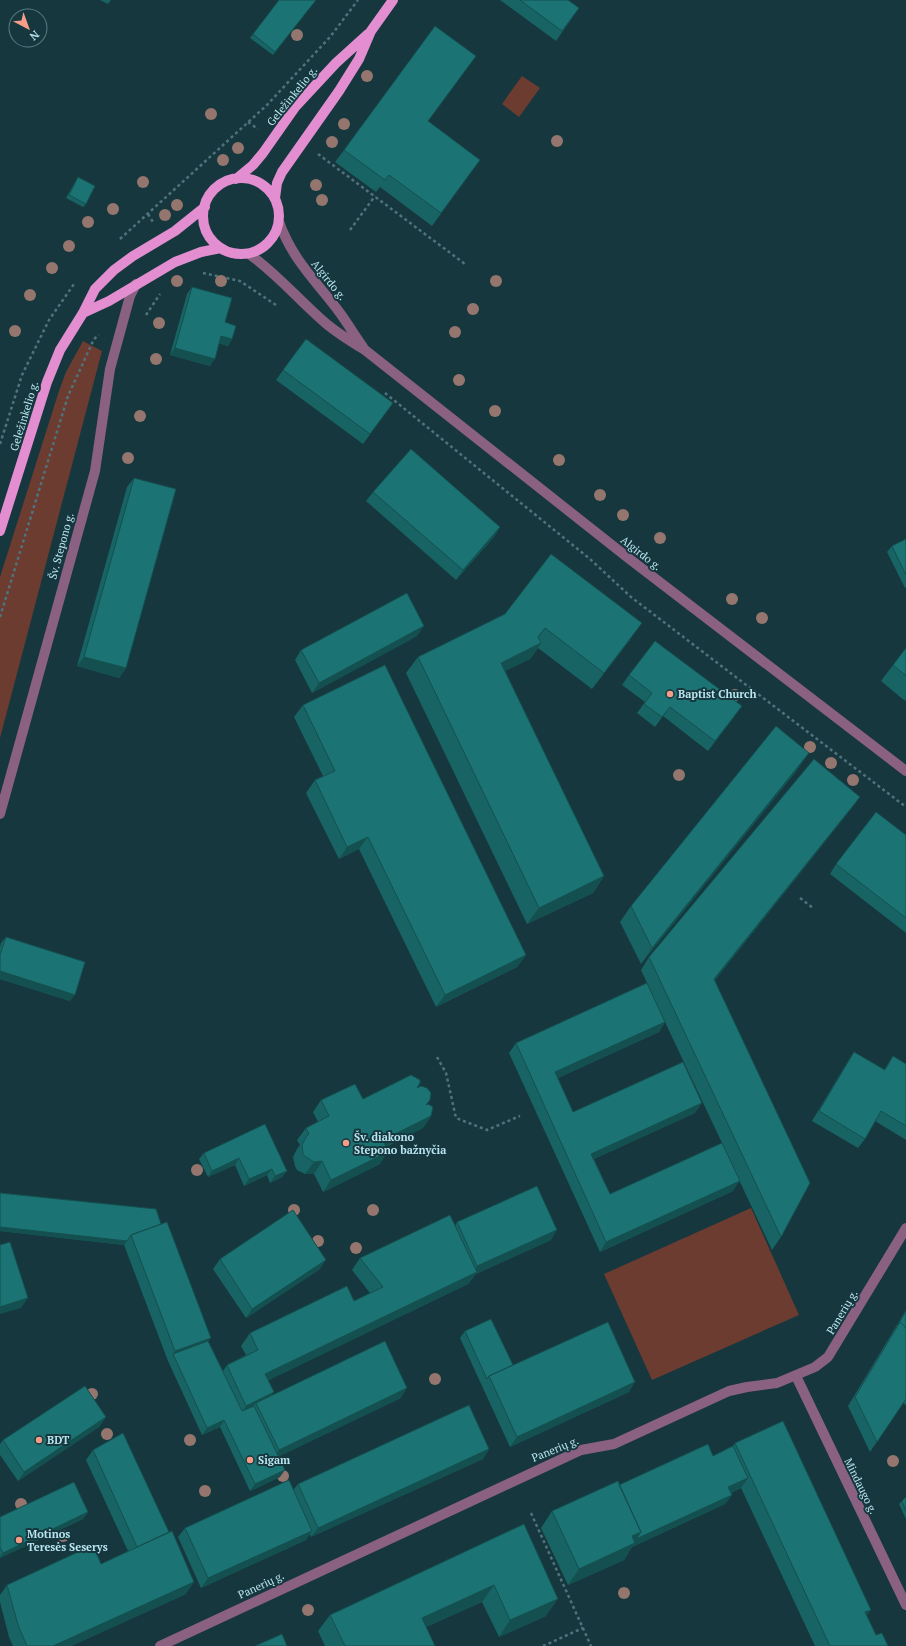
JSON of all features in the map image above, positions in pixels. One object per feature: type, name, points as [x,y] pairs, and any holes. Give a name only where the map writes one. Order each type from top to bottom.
[{"type":"main road","name":"Geležinkelio g.","points":[[275,198],[277,183],[282,172],[359,59],[371,31],[393,0]]},
{"type":"main road","name":"Geležinkelio g.","points":[[236,179],[253,165],[296,106],[336,62],[371,31]]},
{"type":"main road","points":[[236,179],[247,179],[258,182],[268,189],[275,198],[278,205],[279,222],[275,233],[269,242],[260,250],[248,254],[229,252],[221,248],[212,240],[206,230],[203,219],[205,207],[210,196],[217,188],[226,182],[236,179]]},
{"type":"main road","name":"Geležinkelio g.","points":[[0,531],[46,382],[60,350],[83,313],[95,289],[114,270],[133,256],[175,231],[205,207]]},
{"type":"main road","points":[[83,313],[184,258],[200,252],[221,248]]},
{"type":"street","name":"Algirdo g.","points":[[279,222],[286,240],[294,254],[340,313],[365,350]]},
{"type":"street","name":"Algirdo g.","points":[[248,254],[274,274],[323,322],[365,350],[621,552],[906,771]]},
{"type":"street","name":"Šv. Stepono g.","points":[[0,814],[95,471],[110,369],[130,296],[136,284]]},
{"type":"street","name":"Panerių g.","points":[[160,1646],[581,1450],[614,1444],[729,1391],[747,1386],[777,1383],[815,1367],[828,1357],[906,1228]]},
{"type":"street","name":"Mindaugo g.","points":[[796,1376],[906,1605]]},
{"type":"path","points":[[119,240],[267,105],[330,37],[358,0]]},
{"type":"path","points":[[312,150],[465,264]]},
{"type":"path","points":[[350,230],[375,196]]},
{"type":"path","points":[[148,214],[163,238]]},
{"type":"path","points":[[198,272],[240,281],[278,307],[292,293]]},
{"type":"path","points":[[0,444],[22,375],[49,320],[74,283]]},
{"type":"path","points":[[143,321],[161,292]]},
{"type":"path","points":[[382,391],[590,559],[631,597],[906,807]]},
{"type":"path","points":[[0,617],[68,396]]},
{"type":"path","points":[[800,898],[812,908]]},
{"type":"path","points":[[437,1056],[446,1073],[456,1118],[486,1130],[520,1116]]},
{"type":"path","points":[[531,1513],[591,1646]]},
{"type":"path","points":[[543,1646],[583,1628]]},
{"type":"shaded area","points":[[522,76],[540,88],[519,117],[502,104]]},
{"type":"shaded area","points":[[83,341],[102,351],[0,738],[0,577],[59,391],[66,372]]},
{"type":"shaded area","points":[[751,1208],[799,1315],[652,1380],[604,1274]]},
{"type":"building","points":[[279,0],[316,0],[275,52],[253,34]]},
{"type":"building","points":[[520,0],[568,0],[579,8],[562,31]]},
{"type":"building","points":[[435,26],[476,56],[428,121],[480,160],[441,213],[389,175],[385,180],[344,150]]},
{"type":"building","points":[[78,177],[95,186],[86,204],[69,195]]},
{"type":"building","points":[[192,287],[232,298],[225,322],[236,326],[232,339],[221,336],[215,359],[175,348]]},
{"type":"building","points":[[306,339],[393,403],[370,434],[283,370]]},
{"type":"building","points":[[411,449],[500,527],[463,570],[373,492]]},
{"type":"building","points":[[134,478],[176,489],[126,668],[84,657]]},
{"type":"building","points":[[906,539],[906,575],[892,546]]},
{"type":"building","points":[[551,554],[642,623],[604,673],[545,628],[538,637],[541,643],[501,663],[604,876],[539,908],[418,657],[505,614]]},
{"type":"building","points":[[407,593],[424,626],[319,683],[301,650]]},
{"type":"building","name":"Baptist Church","points":[[655,641],[742,706],[715,741],[670,707],[662,717],[644,704],[652,693],[629,675]]},
{"type":"building","points":[[906,648],[906,676],[893,665]]},
{"type":"building","points":[[385,665],[526,955],[445,995],[368,837],[347,847],[315,780],[335,771],[303,705]]},
{"type":"building","points":[[776,726],[809,753],[652,948],[631,906]]},
{"type":"building","points":[[814,759],[860,797],[714,979],[810,1183],[781,1237],[649,957]]},
{"type":"building","points":[[876,812],[906,835],[906,918],[836,864]]},
{"type":"building","points":[[6,937],[85,962],[75,995],[0,971],[0,955]]},
{"type":"building","points":[[647,983],[665,1022],[555,1072],[573,1112],[683,1062],[702,1103],[591,1154],[610,1194],[722,1143],[740,1181],[606,1242],[516,1043]]},
{"type":"building","points":[[854,1052],[885,1070],[893,1056],[906,1064],[906,1126],[881,1111],[865,1139],[819,1111]]},
{"type":"building","name":"Šv. diakono Stepono bažnyčia","points":[[411,1075],[420,1080],[417,1088],[421,1086],[427,1088],[431,1093],[430,1100],[426,1105],[428,1104],[433,1107],[431,1116],[383,1140],[388,1152],[331,1180],[322,1161],[314,1162],[303,1154],[302,1145],[309,1134],[306,1128],[329,1116],[321,1100],[355,1084],[363,1099]]},
{"type":"building","points":[[265,1124],[287,1171],[275,1176],[272,1169],[249,1179],[239,1158],[212,1171],[204,1153]]},
{"type":"building","points":[[537,1186],[557,1230],[477,1266],[457,1222]]},
{"type":"building","points":[[0,1193],[156,1209],[161,1224],[131,1235],[127,1241],[0,1227]]},
{"type":"building","points":[[293,1210],[326,1260],[252,1309],[220,1259]]},
{"type":"building","points":[[450,1215],[477,1272],[265,1374],[274,1392],[246,1406],[227,1365],[258,1350],[250,1333],[347,1286],[354,1301],[383,1287],[360,1258]]},
{"type":"building","points":[[167,1222],[211,1338],[175,1351],[131,1235]]},
{"type":"building","points":[[10,1242],[28,1298],[0,1307],[0,1245]]},
{"type":"building","points":[[906,1311],[906,1328],[900,1322],[898,1325]]},
{"type":"building","points":[[491,1319],[513,1365],[489,1376],[487,1379],[465,1331]]},
{"type":"building","points":[[608,1322],[635,1382],[517,1437],[489,1376]]},
{"type":"building","points":[[900,1322],[906,1328],[906,1399],[877,1442],[855,1397]]},
{"type":"building","points":[[208,1341],[242,1411],[254,1406],[285,1470],[255,1484],[224,1420],[207,1428],[173,1354]]},
{"type":"building","points":[[385,1341],[407,1388],[279,1450],[256,1403]]},
{"type":"building","points":[[85,1386],[106,1417],[24,1472],[3,1440]]},
{"type":"building","points":[[469,1405],[489,1449],[318,1528],[298,1484]]},
{"type":"building","points":[[783,1421],[871,1610],[865,1612],[876,1635],[882,1633],[888,1646],[830,1646],[735,1443]]},
{"type":"building","points":[[123,1433],[169,1532],[137,1547],[93,1450]]},
{"type":"building","points":[[708,1444],[713,1456],[733,1446],[748,1478],[728,1487],[732,1495],[636,1539],[641,1532],[619,1485]]},
{"type":"building","points":[[289,1480],[312,1531],[208,1578],[185,1528]]},
{"type":"building","points":[[618,1481],[641,1532],[632,1536],[635,1543],[579,1569],[552,1511]]},
{"type":"building","name":"Motinos Teresės Seserys","points":[[74,1482],[88,1512],[3,1553],[0,1547],[0,1517]]},
{"type":"building","points":[[906,1497],[906,1511],[902,1501]]},
{"type":"building","points":[[524,1524],[558,1599],[510,1620],[494,1585],[422,1618],[435,1646],[345,1646],[330,1615]]},
{"type":"building","points":[[172,1531],[194,1582],[53,1646],[27,1646],[18,1625],[7,1585],[93,1545],[101,1564]]},
{"type":"building","points":[[282,1634],[287,1646],[255,1646]]},
{"type":"place","name":"Baptist Church","points":[[670,694]]},
{"type":"place","name":"Šv. diakono Stepono bažnyčia","points":[[346,1143]]},
{"type":"place","name":"BDT","points":[[39,1440]]},
{"type":"place","name":"Sigam","points":[[250,1460]]},
{"type":"place","name":"Motinos Teresės Seserys","points":[[19,1540]]}]
